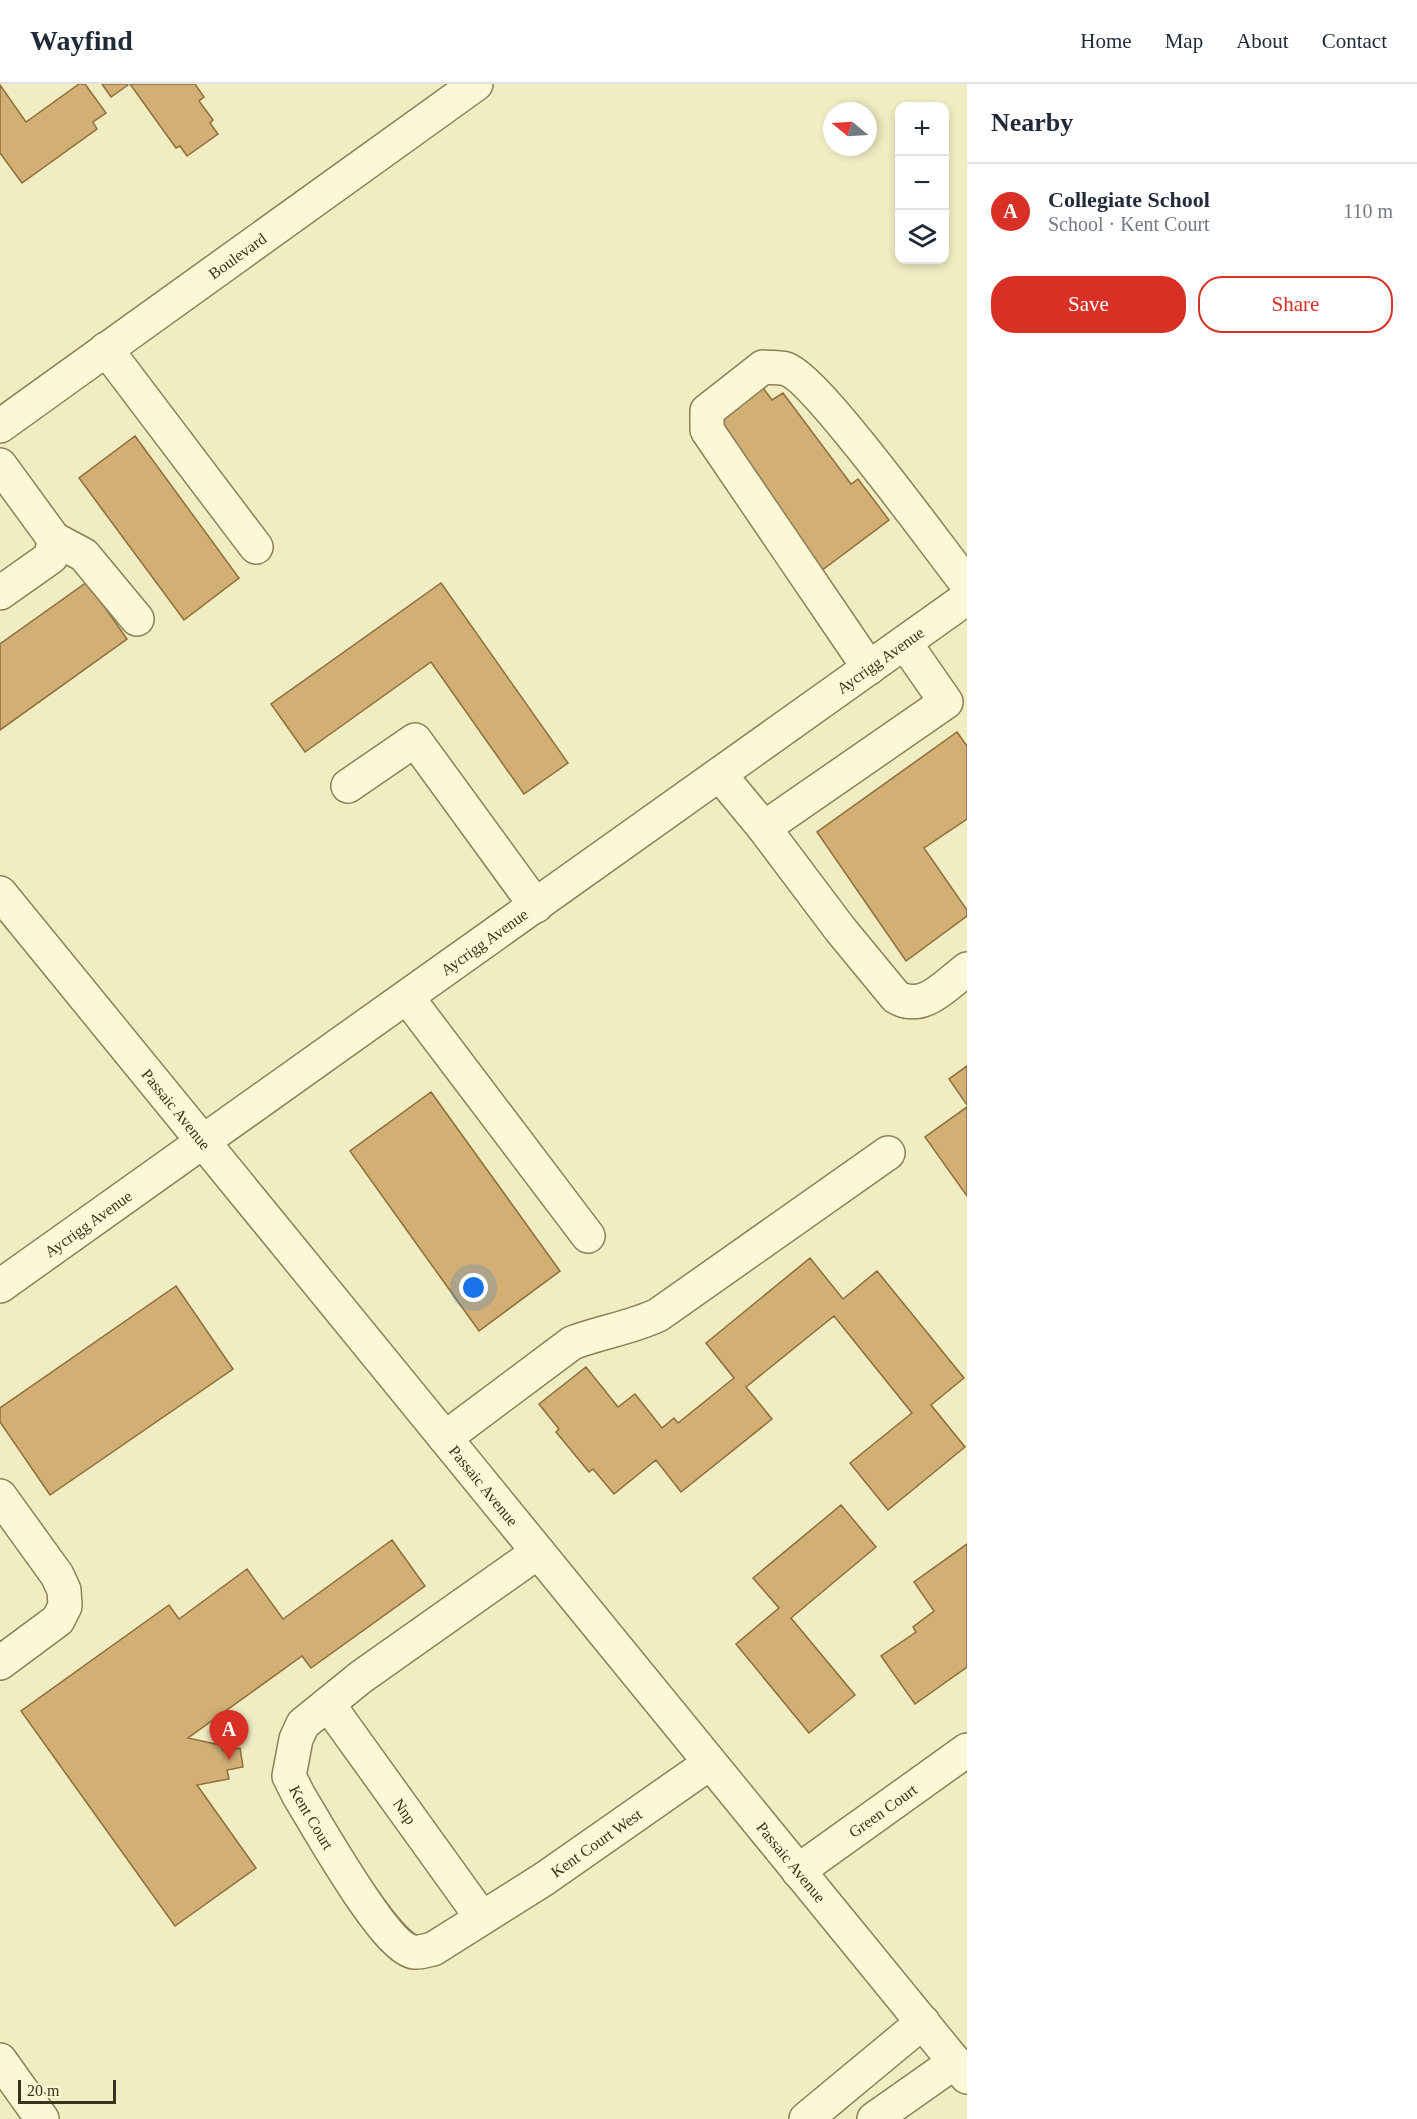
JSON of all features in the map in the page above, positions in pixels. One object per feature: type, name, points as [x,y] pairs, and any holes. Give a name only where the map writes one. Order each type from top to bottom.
[{"type":"street","name":"Boulevard","points":[[0,426],[476,84]]},
{"type":"street","points":[[106,349],[256,547]]},
{"type":"street","points":[[869,668],[707,430],[707,411],[763,367],[787,369],[814,393],[876,466],[967,584]]},
{"type":"street","points":[[0,465],[54,539],[84,555],[137,619]]},
{"type":"street","points":[[0,593],[51,557],[54,539]]},
{"type":"street","name":"Aycrigg Avenue","points":[[0,1286],[967,598]]},
{"type":"street","points":[[764,828],[956,712],[905,643]]},
{"type":"street","points":[[348,786],[415,740],[536,906]]},
{"type":"street","points":[[720,775],[896,997],[905,1002],[927,1000],[967,969]]},
{"type":"street","name":"Passaic Avenue","points":[[0,893],[961,2069]]},
{"type":"street","points":[[407,997],[588,1236]]},
{"type":"street","points":[[445,1438],[572,1343],[592,1335],[634,1327],[658,1315],[888,1153]]},
{"type":"street","points":[[0,1496],[10,1532],[57,1575],[64,1590],[65,1605],[58,1620],[0,1663]]},
{"type":"street","name":"Kent Court","points":[[482,1918],[433,1949],[414,1952],[402,1946],[379,1923],[299,1797],[289,1776],[296,1740],[303,1724],[361,1677],[538,1552]]},
{"type":"street","name":"Nnp","points":[[328,1704],[482,1918]]},
{"type":"street","name":"Green Court","points":[[798,1871],[967,1750]]},
{"type":"street","name":"Kent Court West","points":[[482,1918],[544,1879],[710,1762]]},
{"type":"street","points":[[806,2119],[923,2022]]},
{"type":"street","points":[[0,2060],[42,2119]]},
{"type":"street","points":[[874,2119],[961,2069]]},
{"type":"building","points":[[79,84],[85,84],[106,113],[93,122],[97,129],[22,183],[0,153],[0,85],[26,122]]},
{"type":"building","points":[[102,84],[127,84],[128,85],[111,97]]},
{"type":"building","points":[[130,84],[195,84],[204,97],[199,101],[213,120],[210,123],[218,134],[187,156],[180,146],[176,148]]},
{"type":"building","points":[[744,362],[772,400],[783,393],[851,484],[858,479],[889,520],[817,574],[718,442],[730,433],[701,394]]},
{"type":"building","points":[[135,436],[239,578],[184,620],[79,478]]},
{"type":"building","points":[[87,582],[127,639],[0,730],[0,644]]},
{"type":"building","points":[[441,583],[568,763],[524,794],[431,662],[305,752],[271,704]]},
{"type":"building","points":[[957,732],[967,746],[967,819],[924,848],[967,910],[967,916],[906,961],[817,832]]},
{"type":"building","points":[[967,1066],[967,1105],[949,1079]]},
{"type":"building","points":[[431,1092],[560,1271],[479,1331],[350,1151]]},
{"type":"building","points":[[967,1107],[967,1196],[925,1137]]},
{"type":"building","points":[[810,1258],[843,1299],[877,1271],[964,1378],[931,1405],[965,1447],[888,1510],[850,1463],[912,1413],[834,1316],[746,1387],[772,1419],[681,1492],[656,1460],[614,1494],[593,1469],[589,1472],[556,1432],[559,1429],[539,1404],[586,1367],[618,1407],[635,1394],[662,1428],[674,1418],[678,1423],[734,1378],[706,1343]]},
{"type":"building","points":[[176,1286],[233,1369],[50,1495],[0,1422],[0,1408]]},
{"type":"building","points":[[841,1505],[876,1547],[791,1618],[855,1695],[809,1733],[736,1644],[779,1608],[753,1578]]},
{"type":"building","points":[[392,1540],[425,1586],[311,1668],[302,1656],[188,1738],[220,1745],[223,1751],[240,1748],[243,1767],[227,1770],[229,1779],[197,1785],[256,1868],[175,1926],[21,1711],[169,1605],[179,1619],[247,1569],[283,1619]]},
{"type":"building","points":[[967,1544],[967,1667],[915,1704],[881,1656],[916,1632],[913,1627],[934,1611],[914,1582]]},
{"type":"place","name":"Collegiate School","points":[[229,1760]]}]
